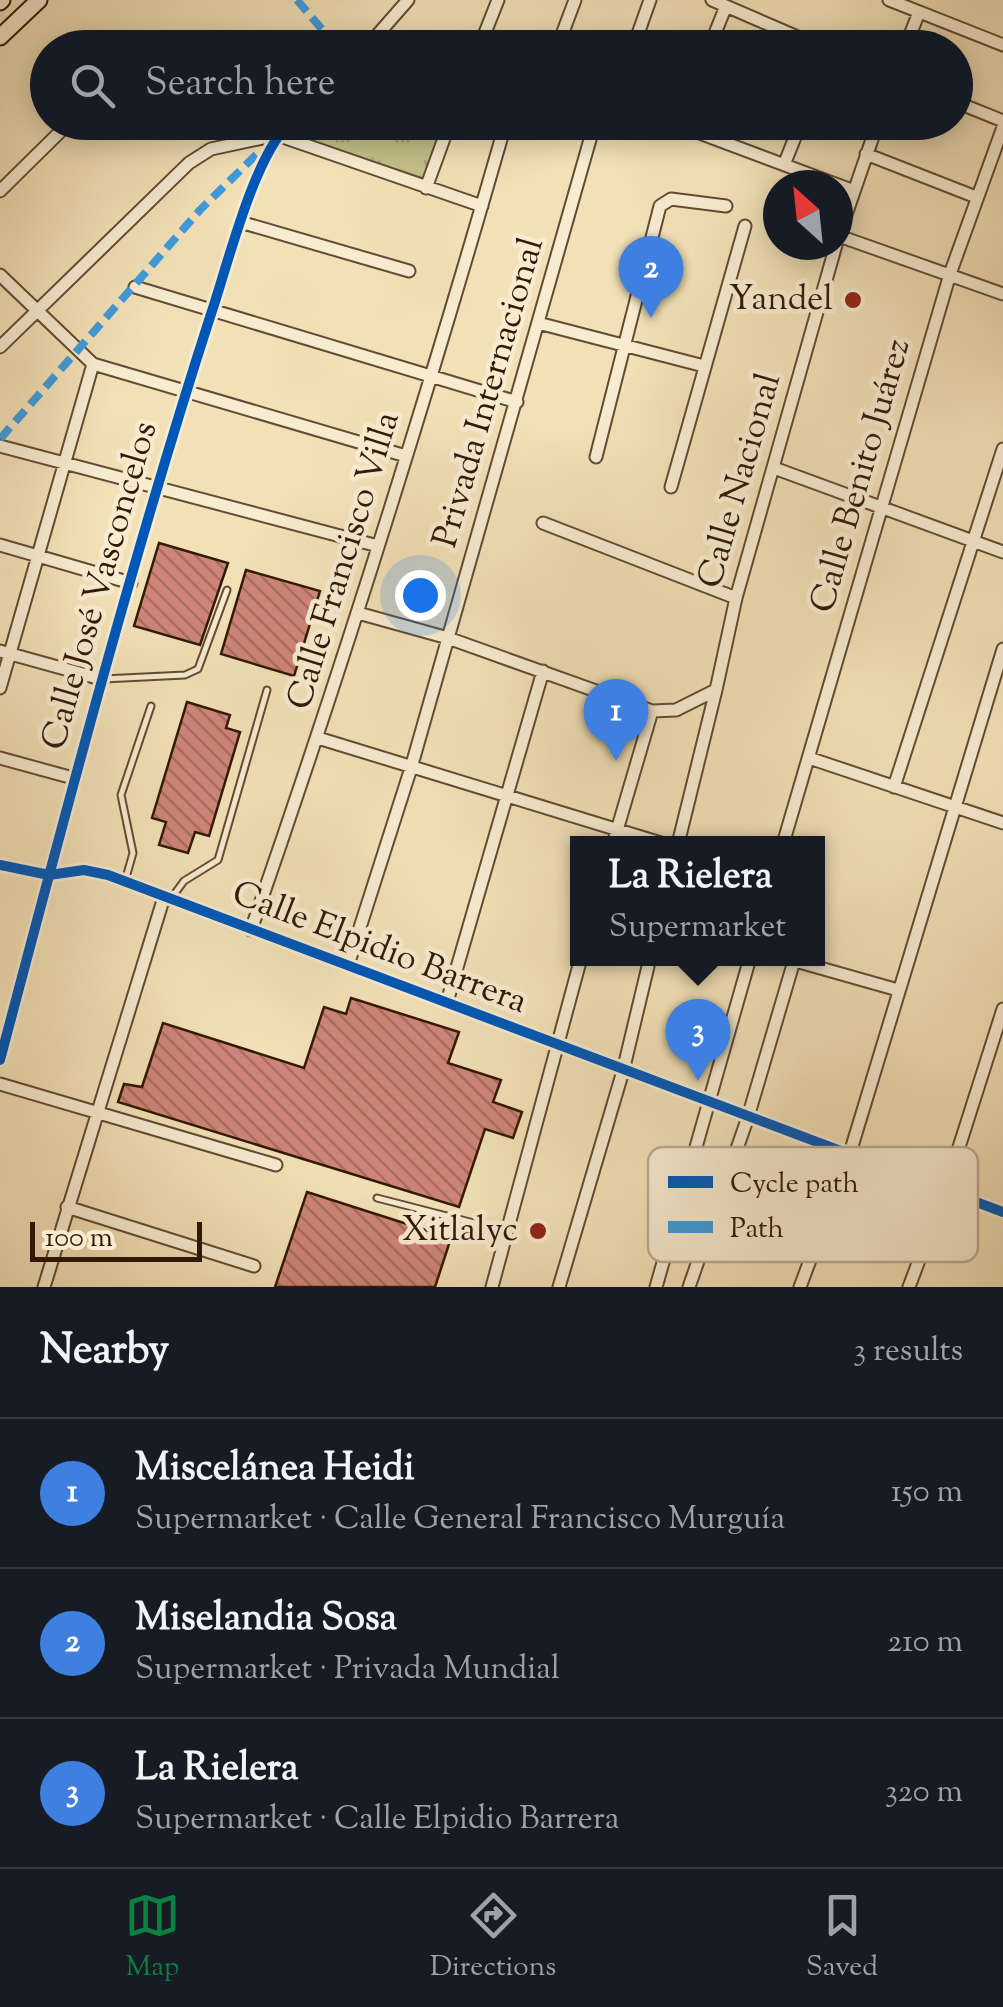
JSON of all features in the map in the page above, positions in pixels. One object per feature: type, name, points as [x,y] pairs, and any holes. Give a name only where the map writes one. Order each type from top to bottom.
[{"type":"street","points":[[0,38],[39,0]]},
{"type":"street","points":[[382,30],[408,0]]},
{"type":"street","points":[[486,30],[498,0]]},
{"type":"street","points":[[564,30],[575,0]]},
{"type":"street","points":[[639,30],[650,0]]},
{"type":"street","points":[[712,0],[781,30]]},
{"type":"street","points":[[890,0],[965,30]]},
{"type":"street","points":[[716,30],[726,6]]},
{"type":"street","points":[[912,30],[919,12]]},
{"type":"street","points":[[973,33],[1003,45]]},
{"type":"street","points":[[973,110],[1003,124]]},
{"type":"street","name":"Calle Benito Juárez","points":[[785,836],[950,274],[1003,124]]},
{"type":"street","points":[[0,191],[52,140]]},
{"type":"street","points":[[0,347],[200,154],[257,140]]},
{"type":"street","name":"Calle José Vasconcelos","points":[[0,1060],[73,778],[186,394],[240,222],[275,140]]},
{"type":"street","points":[[291,140],[482,206]]},
{"type":"street","points":[[426,188],[443,140]]},
{"type":"street","name":"Calle Francisco Villa","points":[[251,930],[358,613],[501,140]]},
{"type":"street","name":"Privada Internacional","points":[[348,965],[411,768],[589,140]]},
{"type":"street","points":[[719,140],[854,190]]},
{"type":"street","points":[[784,165],[793,140]]},
{"type":"street","name":"Calle Nacional","points":[[853,193],[871,140]]},
{"type":"street","points":[[866,154],[976,196]]},
{"type":"street","points":[[596,457],[662,203],[672,199],[726,206]]},
{"type":"street","points":[[240,222],[409,271]]},
{"type":"street","points":[[670,487],[745,226]]},
{"type":"street","points":[[853,245],[1003,294]]},
{"type":"street","name":"Calle Nacional","points":[[680,836],[736,598],[832,260]]},
{"type":"street","points":[[0,275],[93,364],[406,456]]},
{"type":"street","points":[[135,287],[517,402]]},
{"type":"street","points":[[538,323],[704,366]]},
{"type":"street","points":[[0,688],[5,653],[93,364]]},
{"type":"street","points":[[0,446],[160,484],[378,546]]},
{"type":"street","points":[[894,786],[1003,449]]},
{"type":"street","points":[[774,468],[882,504],[1003,552]]},
{"type":"street","points":[[544,523],[736,598]]},
{"type":"street","points":[[0,545],[131,582]]},
{"type":"street","points":[[358,613],[448,638],[652,711],[676,710],[716,690]]},
{"type":"street","points":[[852,1147],[1003,650]]},
{"type":"street","points":[[5,653],[101,679]]},
{"type":"street","points":[[447,1002],[543,672]]},
{"type":"street","points":[[615,836],[652,711]]},
{"type":"street","points":[[318,738],[507,797],[612,836]]},
{"type":"street","points":[[0,758],[73,778]]},
{"type":"street","points":[[809,758],[1003,822]]},
{"type":"street","name":"Calle Elpidio Barrera","points":[[0,865],[49,875],[89,870],[125,882],[748,1117]]},
{"type":"street","points":[[44,1287],[168,898]]},
{"type":"street","points":[[492,1287],[578,966]]},
{"type":"street","points":[[559,1287],[623,1071],[648,966]]},
{"type":"street","points":[[698,1147],[748,966]]},
{"type":"street","points":[[738,1147],[789,966]]},
{"type":"street","points":[[812,966],[898,990]]},
{"type":"street","points":[[959,1147],[1003,1009]]},
{"type":"street","points":[[0,1084],[276,1165]]},
{"type":"street","points":[[748,1117],[833,1147]]},
{"type":"street","points":[[978,1201],[1003,1212]]},
{"type":"street","points":[[67,1207],[254,1266]]},
{"type":"street","points":[[656,1287],[664,1262]]},
{"type":"street","points":[[689,1287],[698,1262]]},
{"type":"street","points":[[800,1287],[809,1262]]},
{"type":"street","points":[[909,1287],[918,1262]]},
{"type":"lane","points":[[101,679],[185,675],[198,669],[228,590]]},
{"type":"lane","points":[[168,898],[181,883],[218,860],[267,690]]},
{"type":"lane","points":[[125,882],[133,853],[121,796],[151,706]]},
{"type":"lane","points":[[377,1198],[509,1232]]},
{"type":"green space","points":[[307,140],[448,140],[430,181]]},
{"type":"building","points":[[159,543],[228,563],[200,645],[134,626]]},
{"type":"building","points":[[246,570],[320,591],[294,676],[221,654]]},
{"type":"building","points":[[187,702],[230,715],[226,728],[240,732],[209,836],[195,832],[188,853],[159,845],[166,822],[152,818]]},
{"type":"building","points":[[351,998],[459,1032],[448,1063],[501,1080],[493,1102],[522,1112],[513,1138],[485,1129],[459,1207],[118,1102],[124,1084],[142,1087],[163,1023],[304,1068],[324,1007],[346,1014]]},
{"type":"building","points":[[307,1192],[451,1238],[435,1287],[275,1287]]},
{"type":"marked path","points":[[297,0],[323,30]]},
{"type":"marked path","points":[[0,439],[200,210],[261,150]]},
{"type":"cycle path","points":[[0,1060],[153,501],[233,242],[275,140]]},
{"type":"cycle path","points":[[0,865],[49,875],[84,870],[108,875],[830,1147]]},
{"type":"cycle path","points":[[978,1203],[1003,1212]]},
{"type":"place","name":"Yandel","points":[[853,300]]},
{"type":"place","name":"Miselandia Sosa","points":[[651,318]]},
{"type":"place","name":"Miscelánea Heidi","points":[[616,761]]},
{"type":"place","name":"La Rielera","points":[[698,1081]]},
{"type":"place","name":"Xitlalyc","points":[[538,1231]]}]
